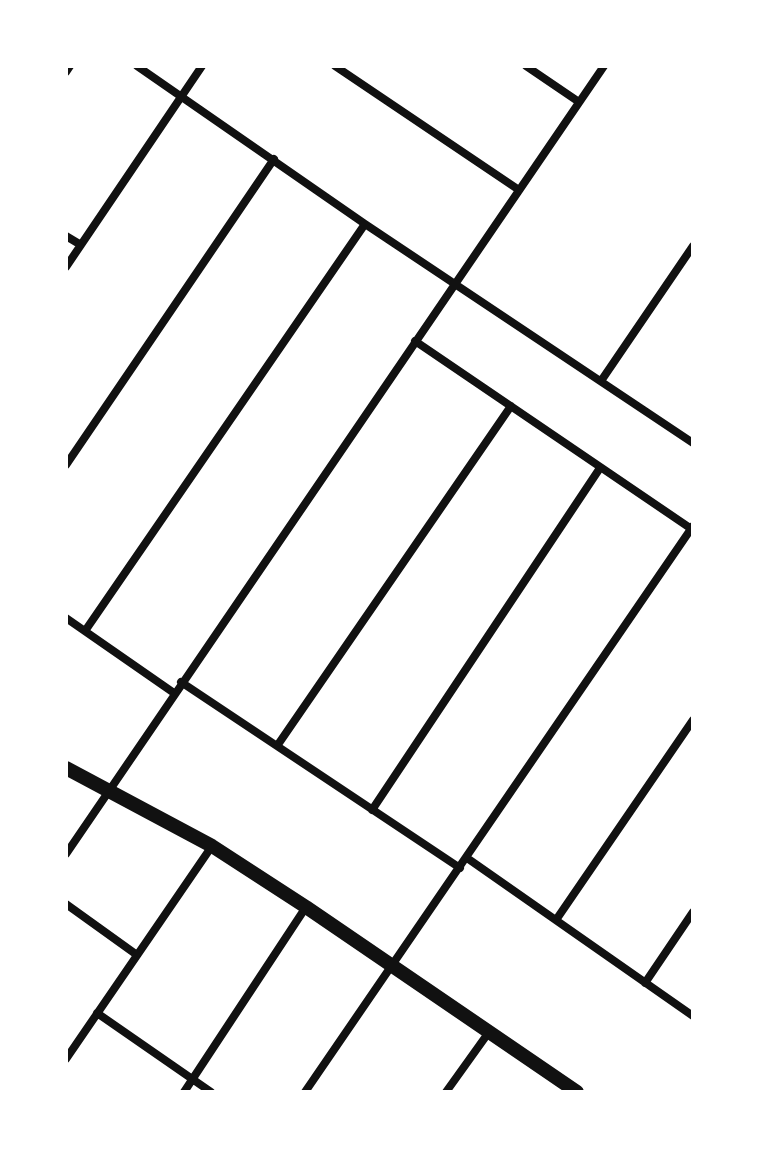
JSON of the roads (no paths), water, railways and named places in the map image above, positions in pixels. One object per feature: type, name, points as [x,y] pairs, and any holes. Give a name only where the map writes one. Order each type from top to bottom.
[{"type":"street","points":[[66,72],[70,66]]},
{"type":"street","points":[[137,66],[365,224],[693,443]]},
{"type":"street","points":[[66,267],[202,66]]},
{"type":"street","points":[[335,66],[519,190]]},
{"type":"street","points":[[526,66],[579,102]]},
{"type":"street","points":[[66,854],[604,66]]},
{"type":"street","points":[[66,465],[274,159]]},
{"type":"street","points":[[85,631],[365,224]]},
{"type":"street","points":[[66,236],[81,245]]},
{"type":"street","points":[[601,381],[693,246]]},
{"type":"street","points":[[305,1092],[692,529],[415,341]]},
{"type":"street","points":[[277,746],[511,406]]},
{"type":"street","points":[[372,810],[600,468]]},
{"type":"street","points":[[66,618],[174,693]]},
{"type":"street","points":[[181,682],[460,868]]},
{"type":"street","points":[[556,920],[693,720]]},
{"type":"street","points":[[66,768],[212,846],[577,1092]]},
{"type":"street","points":[[66,1059],[212,846]]},
{"type":"street","points":[[467,858],[693,1016]]},
{"type":"street","points":[[66,904],[137,955]]},
{"type":"street","points":[[184,1092],[306,907]]},
{"type":"street","points":[[645,983],[693,912]]},
{"type":"street","points":[[97,1013],[211,1092]]},
{"type":"street","points":[[446,1092],[489,1032]]}]
